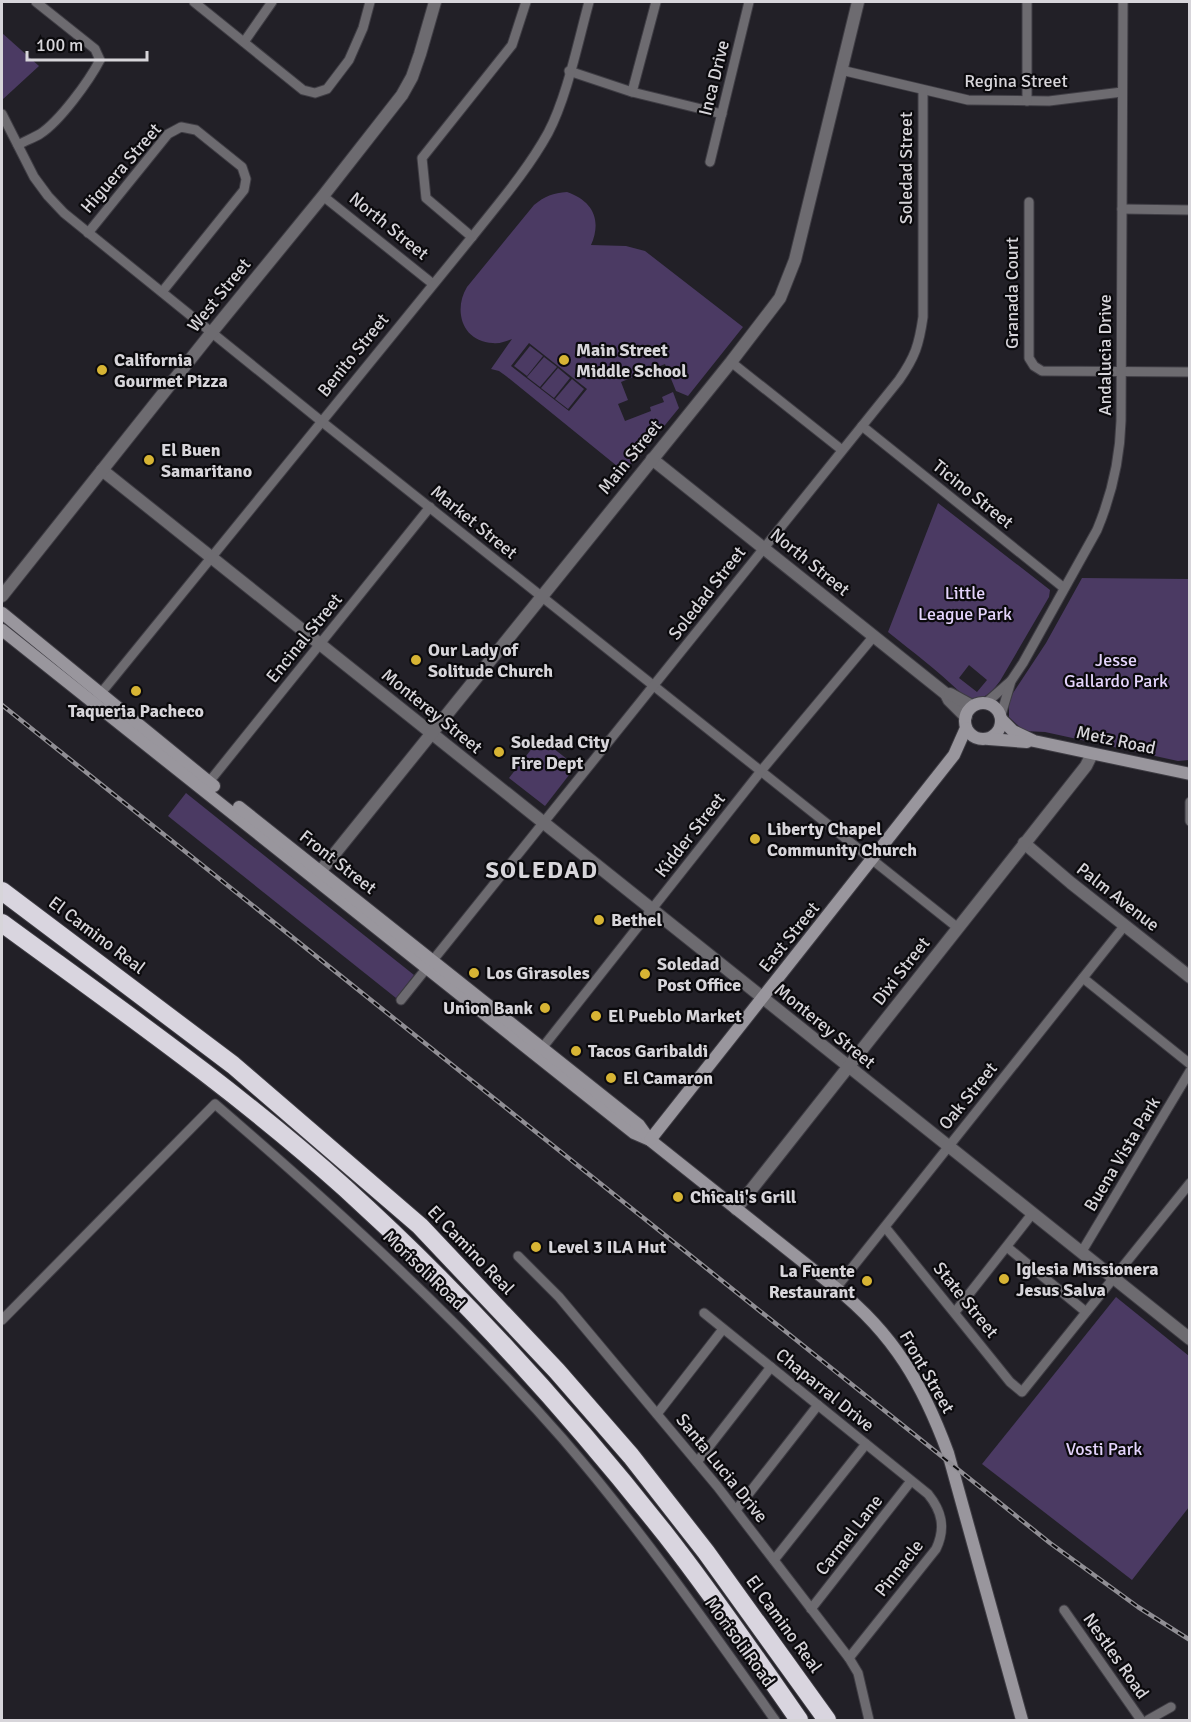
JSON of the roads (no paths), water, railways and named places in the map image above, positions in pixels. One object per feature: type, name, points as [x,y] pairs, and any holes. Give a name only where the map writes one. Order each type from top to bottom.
[{"type":"highway","name":"El Camino Real","points":[[2,891],[233,1065],[420,1226],[557,1371],[631,1456],[706,1552],[827,1720]]},
{"type":"highway","points":[[2,923],[257,1113],[344,1188],[436,1274],[521,1363],[627,1488],[722,1610],[800,1720]]},
{"type":"main road","name":"Front Street","points":[[2,613],[97,698],[206,786],[538,1052],[639,1125],[650,1140],[837,1288],[882,1331],[918,1385],[936,1418],[948,1453],[1022,1720]]},
{"type":"main road","name":"Front Street","points":[[2,630],[97,698]]},
{"type":"main road","points":[[986,703],[995,707],[1002,718],[999,730],[984,739],[971,736],[968,717],[986,703]]},
{"type":"main road","name":"East Street","points":[[650,1140],[873,861],[954,755],[968,717]]},
{"type":"main road","name":"Metz Road","points":[[1002,718],[1012,731],[1034,741],[1190,774]]},
{"type":"main road","name":"Metz Road","points":[[984,739],[1034,741]]},
{"type":"main road","name":"East Street","points":[[954,755],[984,739]]},
{"type":"street","points":[[18,145],[39,135],[51,125],[92,75],[100,60],[95,49],[36,2]]},
{"type":"street","points":[[194,2],[303,90],[315,93],[327,89],[349,60],[363,28],[370,2]]},
{"type":"street","points":[[244,42],[272,2]]},
{"type":"street","name":"West Street","points":[[2,596],[212,332],[324,196],[402,95],[412,77],[435,2]]},
{"type":"street","points":[[472,237],[426,198],[422,159],[512,45],[525,2]]},
{"type":"street","name":"Benito Street","points":[[97,698],[518,178],[548,132],[558,110],[589,2]]},
{"type":"street","points":[[632,92],[656,2]]},
{"type":"street","name":"Inca Drive","points":[[710,162],[750,2]]},
{"type":"street","name":"Main Street","points":[[318,875],[780,298],[788,279],[858,2]]},
{"type":"street","points":[[1027,2],[1027,100]]},
{"type":"street","name":"Andalucia Drive","points":[[986,703],[1011,681],[1023,663],[1097,530],[1113,485],[1120,440],[1122,371],[1123,2]]},
{"type":"street","name":"Regina Street","points":[[841,70],[968,100],[1049,101],[1122,92]]},
{"type":"street","points":[[569,71],[632,92],[722,114]]},
{"type":"street","name":"Soledad Street","points":[[400,1000],[654,686],[913,360],[919,343],[923,317],[923,91]]},
{"type":"street","name":"Market Street","points":[[2,114],[41,188],[64,213],[541,597],[958,928]]},
{"type":"street","name":"Higuera Street","points":[[88,233],[168,134],[181,127],[196,130],[242,167],[246,179],[244,190],[162,292]]},
{"type":"street","name":"North Street","points":[[324,196],[433,284]]},
{"type":"street","name":"Granada Court","points":[[1029,202],[1029,358],[1034,366],[1042,371],[1190,372]]},
{"type":"street","points":[[1122,209],[1190,210]]},
{"type":"street","points":[[731,362],[842,450]]},
{"type":"street","name":"Ticino Street","points":[[862,426],[1064,588]]},
{"type":"street","name":"North Street","points":[[652,459],[946,694],[952,695],[968,717]]},
{"type":"street","name":"Monterey Street","points":[[102,470],[651,911],[1190,1339]]},
{"type":"street","name":"Encinal Street","points":[[206,786],[430,507]]},
{"type":"street","name":"Kidder Street","points":[[538,1052],[761,771],[874,636]]},
{"type":"street","name":"Andalucia Drive","points":[[1002,718],[1011,681]]},
{"type":"street","name":"Dixi Street","points":[[736,1209],[1086,766],[1092,754]]},
{"type":"street","points":[[1190,802],[1190,821]]},
{"type":"street","name":"Palm Avenue","points":[[1024,843],[1190,977]]},
{"type":"street","name":"Oak Street","points":[[837,1288],[1125,925]]},
{"type":"street","points":[[1083,978],[1190,1064]]},
{"type":"street","name":"Buena Vista Park","points":[[1081,1253],[1190,1071]]},
{"type":"street","name":"Morisoli Road","points":[[2,1320],[215,1104],[305,1181],[400,1268],[475,1343],[561,1437],[660,1560],[776,1720]]},
{"type":"street","points":[[1006,1247],[1086,1312],[1190,1183]]},
{"type":"street","points":[[955,1312],[1032,1214]]},
{"type":"street","name":"State Street","points":[[885,1227],[1010,1382],[1022,1392],[1086,1312]]},
{"type":"street","name":"Santa Lucia Drive","points":[[518,1256],[559,1297],[698,1462],[849,1658],[858,1673],[869,1720]]},
{"type":"street","name":"Chaparral Drive","points":[[704,1313],[926,1492]]},
{"type":"street","points":[[657,1414],[723,1329]]},
{"type":"street","points":[[698,1462],[771,1367]]},
{"type":"street","points":[[736,1510],[818,1405]]},
{"type":"street","points":[[774,1560],[866,1444]]},
{"type":"street","name":"Carmel Lane","points":[[811,1609],[911,1480]]},
{"type":"street","name":"Pinnacle","points":[[849,1658],[941,1540],[943,1530],[939,1511],[926,1492]]},
{"type":"street","name":"Nestles Road","points":[[1064,1610],[1141,1720]]},
{"type":"street","points":[[1148,1720],[1171,1707]]},
{"type":"railway","points":[[2,705],[1050,1543],[1138,1607],[1190,1640]]},
{"type":"place","name":"Main Street Middle School","points":[[564,360]]},
{"type":"place","name":"California Gourmet Pizza","points":[[102,370]]},
{"type":"place","name":"El Buen Samaritano","points":[[149,460]]},
{"type":"place","name":"Our Lady of Solitude Church","points":[[416,660]]},
{"type":"place","name":"Taqueria Pacheco","points":[[136,691]]},
{"type":"place","name":"Soledad City Fire Dept","points":[[499,752]]},
{"type":"place","name":"Liberty Chapel Community Church","points":[[755,839]]},
{"type":"place","name":"Bethel","points":[[599,920]]},
{"type":"place","name":"Los Girasoles","points":[[474,973]]},
{"type":"place","name":"Soledad Post Office","points":[[645,974]]},
{"type":"place","name":"Union Bank","points":[[545,1008]]},
{"type":"place","name":"El Pueblo Market","points":[[596,1016]]},
{"type":"place","name":"Tacos Garibaldi","points":[[576,1051]]},
{"type":"place","name":"El Camaron","points":[[611,1078]]},
{"type":"place","name":"Chicali's Grill","points":[[678,1197]]},
{"type":"place","name":"Level 3 ILA Hut","points":[[536,1247]]},
{"type":"place","name":"Iglesia Missionera Jesus Salva","points":[[1004,1279]]},
{"type":"place","name":"La Fuente Restaurant","points":[[867,1281]]},
{"type":"district","name":"SOLEDAD","points":[[542,870]]},
{"type":"park label","name":"Little League Park","points":[[965,603]]},
{"type":"park label","name":"Jesse Gallardo Park","points":[[1116,670]]},
{"type":"park label","name":"Vosti Park","points":[[1104,1449]]}]
